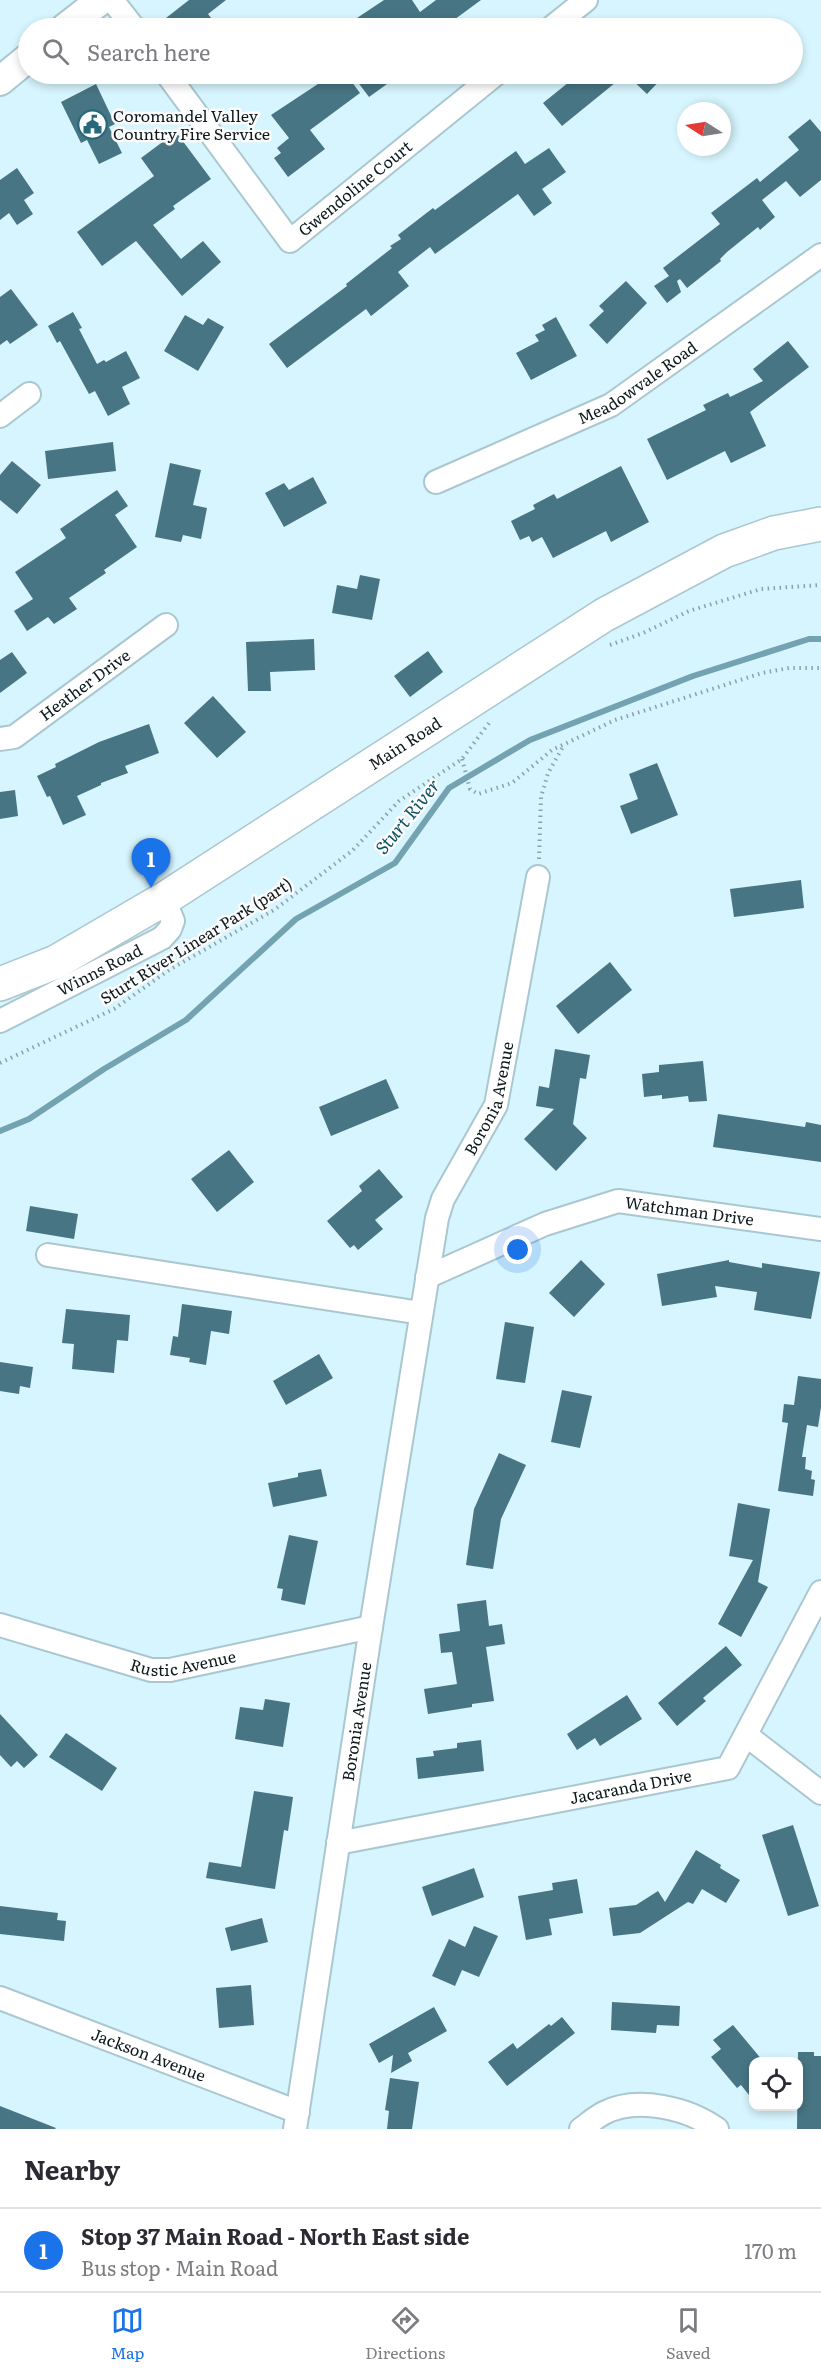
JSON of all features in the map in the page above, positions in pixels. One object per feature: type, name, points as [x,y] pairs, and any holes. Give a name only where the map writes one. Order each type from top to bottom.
[{"type":"main road","name":"Main Road","points":[[0,984],[56,962],[164,899],[604,615],[724,551],[774,533],[821,524]]},
{"type":"street","points":[[78,18],[101,0]]},
{"type":"street","points":[[112,0],[126,18]]},
{"type":"street","points":[[564,18],[586,0]]},
{"type":"street","points":[[0,81],[18,66]]},
{"type":"street","name":"Gwendoline Court","points":[[174,84],[290,241],[484,84]]},
{"type":"street","name":"Meadowvale Road","points":[[436,482],[611,405],[821,255]]},
{"type":"street","points":[[0,416],[29,394]]},
{"type":"street","name":"Heather Drive","points":[[0,739],[14,737],[166,626]]},
{"type":"street","name":"Boronia Avenue","points":[[296,2120],[371,1627],[437,1218],[443,1199],[496,1105],[538,877]]},
{"type":"street","name":"Winns Road","points":[[0,1021],[162,938],[170,929],[173,921],[164,899]]},
{"type":"street","name":"Watchman Drive","points":[[428,1276],[545,1224],[618,1201],[821,1229]]},
{"type":"street","points":[[48,1255],[422,1313]]},
{"type":"street","name":"Jacaranda Drive","points":[[338,1843],[728,1768],[821,1592]]},
{"type":"street","name":"Rustic Avenue","points":[[0,1625],[151,1670],[170,1670],[371,1627]]},
{"type":"street","points":[[746,1735],[821,1793]]},
{"type":"street","name":"Jackson Avenue","points":[[0,1998],[296,2120]]},
{"type":"street","points":[[581,2129],[603,2113],[622,2106],[641,2104],[675,2110],[717,2129]]},
{"type":"path","points":[[606,646],[643,633],[689,611],[761,589],[819,585],[821,593]]},
{"type":"path","points":[[462,759],[470,789],[478,794],[512,783],[552,750],[615,720],[762,673],[789,668],[821,668]]},
{"type":"path","name":"Sturt River Linear Park (part)","points":[[0,1063],[114,1009],[169,970],[274,910],[352,850],[399,801],[462,759],[492,720]]},
{"type":"path","points":[[538,877],[541,797],[549,773],[564,745]]},
{"type":"building","points":[[189,0],[226,0],[208,14],[211,18],[166,18]]},
{"type":"building","points":[[384,0],[412,0],[420,12],[436,0],[481,0],[457,18],[357,18]]},
{"type":"building","name":"Coromandel Valley Country Fire Service","points":[[96,84],[115,124],[109,127],[122,153],[99,164],[87,140],[81,143],[61,102]]},
{"type":"building","points":[[318,84],[353,84],[360,93],[310,130],[325,149],[288,177],[274,158],[281,153],[277,148],[289,138],[271,115]]},
{"type":"building","points":[[359,84],[387,84],[369,97]]},
{"type":"building","points":[[567,84],[614,84],[562,126],[543,103]]},
{"type":"building","points":[[636,84],[656,84],[647,94]]},
{"type":"building","points":[[810,119],[821,132],[821,180],[800,197],[786,181],[762,200],[775,217],[760,230],[758,227],[727,252],[720,259],[721,261],[687,288],[680,279],[677,281],[681,292],[667,303],[654,286],[669,276],[663,268],[720,224],[711,213],[757,178],[760,182],[799,150],[788,137]]},
{"type":"building","points":[[176,132],[211,179],[173,206],[175,209],[153,225],[181,259],[203,241],[221,262],[182,296],[136,241],[102,266],[77,232],[154,176],[141,158]]},
{"type":"building","points":[[549,148],[566,172],[542,189],[552,203],[534,216],[518,194],[435,254],[430,247],[398,272],[409,286],[371,316],[366,309],[287,368],[269,344],[347,286],[346,284],[392,248],[390,246],[401,239],[398,235],[516,151],[525,164]]},
{"type":"building","points":[[17,168],[34,193],[24,200],[33,214],[17,225],[9,213],[0,220],[0,180]]},
{"type":"building","points":[[626,281],[647,303],[607,344],[589,325],[604,311],[599,306]]},
{"type":"building","points":[[11,289],[38,325],[10,344],[7,340],[0,345],[0,297]]},
{"type":"building","points":[[73,312],[97,364],[104,360],[106,362],[126,351],[140,378],[122,387],[130,404],[108,416],[95,391],[89,394],[60,341],[57,343],[48,326]]},
{"type":"building","points":[[185,315],[203,325],[208,318],[224,327],[198,371],[164,351]]},
{"type":"building","points":[[556,317],[577,356],[531,380],[516,353],[539,341],[535,335],[545,330],[542,325]]},
{"type":"building","points":[[788,341],[809,367],[750,412],[766,446],[731,463],[725,451],[667,480],[647,439],[706,410],[703,405],[728,393],[730,397],[763,381],[753,369]]},
{"type":"building","points":[[113,442],[116,471],[48,479],[45,451]]},
{"type":"building","points":[[12,461],[41,485],[17,514],[0,500],[0,475]]},
{"type":"building","points":[[170,463],[201,470],[193,505],[207,508],[201,539],[183,535],[181,542],[155,537]]},
{"type":"building","points":[[621,466],[649,522],[611,542],[606,531],[553,558],[542,537],[532,542],[529,536],[520,540],[511,521],[535,509],[533,505],[554,494],[557,499]]},
{"type":"building","points":[[313,477],[327,503],[284,527],[265,493],[284,483],[289,490]]},
{"type":"building","points":[[117,490],[128,506],[115,515],[137,547],[104,570],[106,573],[69,598],[77,609],[54,624],[48,617],[27,631],[14,611],[33,599],[15,572],[66,538],[60,529]]},
{"type":"building","points":[[360,575],[380,579],[372,620],[332,613],[337,585],[357,589]]},
{"type":"building","points":[[314,639],[315,670],[270,672],[271,691],[248,691],[246,642]]},
{"type":"building","points":[[428,651],[443,672],[410,697],[394,676]]},
{"type":"building","points":[[12,652],[27,673],[0,693],[0,660]]},
{"type":"building","points":[[213,696],[246,732],[217,758],[184,723]]},
{"type":"building","points":[[149,724],[159,753],[125,766],[128,773],[101,783],[77,796],[86,815],[63,825],[50,796],[47,797],[37,776],[56,767],[55,764],[99,742]]},
{"type":"building","points":[[657,763],[678,815],[631,834],[620,806],[638,799],[629,774]]},
{"type":"building","points":[[15,790],[18,816],[0,819],[0,792]]},
{"type":"building","points":[[801,880],[804,908],[734,917],[730,889]]},
{"type":"building","points":[[610,962],[632,990],[578,1034],[556,1006]]},
{"type":"building","points":[[555,1049],[590,1055],[586,1079],[580,1078],[573,1124],[587,1138],[556,1171],[524,1139],[554,1109],[536,1106],[539,1086],[549,1088]]},
{"type":"building","points":[[703,1061],[707,1101],[689,1102],[688,1096],[662,1099],[662,1095],[644,1097],[642,1074],[659,1072],[659,1065]]},
{"type":"building","points":[[386,1079],[399,1108],[331,1136],[319,1107]]},
{"type":"building","points":[[718,1114],[805,1127],[806,1122],[821,1125],[821,1162],[713,1147]]},
{"type":"building","points":[[229,1150],[254,1182],[217,1212],[191,1179]]},
{"type":"building","points":[[379,1169],[403,1197],[375,1220],[383,1229],[358,1250],[354,1245],[350,1248],[327,1221],[362,1191],[359,1186]]},
{"type":"building","points":[[30,1206],[78,1214],[74,1239],[26,1231]]},
{"type":"building","points":[[581,1260],[605,1284],[574,1317],[549,1293]]},
{"type":"building","points":[[729,1260],[729,1262],[762,1268],[762,1263],[820,1272],[811,1319],[754,1310],[757,1292],[715,1286],[717,1297],[662,1306],[657,1274]]},
{"type":"building","points":[[182,1304],[232,1311],[229,1334],[211,1331],[206,1365],[189,1362],[190,1358],[170,1355],[173,1336],[178,1337]]},
{"type":"building","points":[[66,1309],[130,1315],[128,1341],[117,1340],[114,1373],[72,1369],[74,1344],[62,1343]]},
{"type":"building","points":[[505,1322],[534,1327],[525,1383],[496,1379]]},
{"type":"building","points":[[319,1354],[333,1378],[286,1405],[273,1381]]},
{"type":"building","points":[[0,1362],[33,1367],[30,1388],[20,1386],[19,1394],[0,1391]]},
{"type":"building","points":[[798,1376],[821,1379],[818,1427],[807,1425],[802,1457],[806,1457],[805,1469],[812,1471],[811,1479],[815,1480],[813,1496],[778,1491],[788,1423],[782,1422],[784,1404],[794,1405]]},
{"type":"building","points":[[562,1390],[592,1396],[580,1448],[551,1442]]},
{"type":"building","points":[[499,1453],[526,1465],[501,1519],[493,1569],[466,1565],[474,1509]]},
{"type":"building","points":[[321,1469],[327,1496],[273,1507],[268,1483],[298,1477],[298,1473]]},
{"type":"building","points":[[738,1503],[770,1509],[758,1582],[768,1587],[741,1637],[718,1624],[753,1560],[729,1556]]},
{"type":"building","points":[[289,1535],[318,1541],[305,1605],[281,1600],[283,1589],[277,1588]]},
{"type":"building","points":[[486,1600],[489,1626],[502,1624],[505,1644],[486,1647],[494,1701],[428,1714],[424,1689],[457,1684],[452,1652],[441,1653],[439,1634],[460,1631],[457,1604]]},
{"type":"building","points":[[726,1646],[742,1665],[703,1698],[706,1701],[677,1726],[658,1703]]},
{"type":"building","points":[[627,1695],[642,1719],[600,1746],[595,1738],[577,1750],[567,1734]]},
{"type":"building","points":[[265,1699],[290,1703],[283,1747],[235,1739],[240,1707],[263,1710]]},
{"type":"building","points":[[0,1714],[38,1755],[24,1768],[17,1761],[11,1767],[0,1755]]},
{"type":"building","points":[[66,1733],[117,1768],[102,1791],[49,1757]]},
{"type":"building","points":[[481,1740],[484,1771],[418,1779],[416,1758],[434,1756],[433,1751],[457,1748],[457,1743]]},
{"type":"building","points":[[254,1791],[293,1797],[288,1831],[284,1830],[275,1889],[206,1878],[209,1862],[241,1867]]},
{"type":"building","points":[[793,1825],[819,1906],[788,1916],[762,1835]]},
{"type":"building","points":[[696,1850],[740,1880],[726,1903],[702,1889],[693,1904],[688,1902],[640,1933],[613,1936],[609,1908],[636,1905],[658,1891],[665,1902]]},
{"type":"building","points":[[474,1868],[484,1897],[432,1916],[422,1887]]},
{"type":"building","points":[[577,1879],[583,1913],[549,1919],[552,1935],[526,1940],[518,1896],[553,1890],[552,1883]]},
{"type":"building","points":[[0,1906],[58,1913],[57,1920],[66,1921],[64,1941],[0,1934]]},
{"type":"building","points":[[262,1918],[268,1942],[231,1951],[225,1928]]},
{"type":"building","points":[[474,1926],[498,1936],[479,1977],[462,1970],[455,1986],[432,1976],[449,1939],[465,1947]]},
{"type":"building","points":[[251,1985],[254,2025],[219,2028],[216,1988]]},
{"type":"building","points":[[612,2002],[680,2006],[679,2026],[657,2025],[656,2033],[611,2030]]},
{"type":"building","points":[[434,2007],[447,2031],[408,2053],[412,2061],[391,2073],[393,2055],[379,2063],[369,2044]]},
{"type":"building","points":[[562,2017],[575,2033],[507,2086],[488,2062],[513,2043],[517,2049],[549,2024],[551,2026]]},
{"type":"building","points":[[733,2025],[760,2057],[749,2057],[749,2095],[741,2085],[737,2088],[711,2057],[721,2049],[713,2040]]},
{"type":"building","points":[[798,2052],[814,2052],[814,2056],[821,2056],[821,2129],[797,2129],[797,2111],[803,2111],[803,2057],[798,2057]]},
{"type":"building","points":[[390,2078],[419,2082],[412,2129],[387,2129],[389,2111],[385,2110]]},
{"type":"building","points":[[0,2106],[56,2128],[0,2129]]},
{"type":"waterway","name":"Sturt River","points":[[0,1131],[29,1119],[104,1069],[186,1020],[296,919],[395,863],[449,788],[530,740],[693,676],[809,639],[821,639]]},
{"type":"place","name":"Coromandel Valley Country Fire Service","points":[[92,125]]},
{"type":"place","name":"Stop 37 Main Road - North East side","points":[[151,888]]}]
